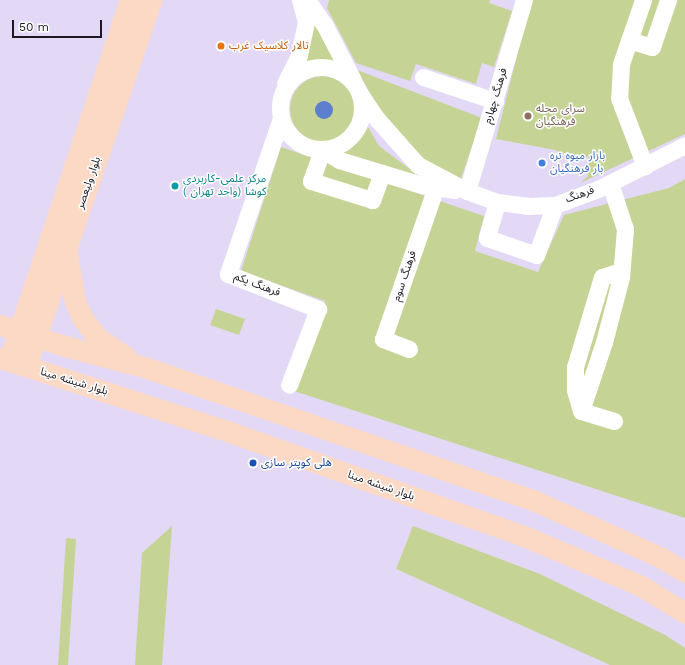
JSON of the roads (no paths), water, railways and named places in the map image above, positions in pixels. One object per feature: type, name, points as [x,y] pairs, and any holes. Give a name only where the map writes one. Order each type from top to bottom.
[{"type":"main road","name":"بلوار ولیعصر","points":[[12,362],[18,331],[130,0]]},
{"type":"main road","name":"بلوار ولیعصر","points":[[18,331],[67,248],[151,0]]},
{"type":"main road","points":[[67,248],[75,302],[83,319],[98,338],[122,355],[144,367]]},
{"type":"main road","points":[[18,331],[144,367],[533,500],[646,551],[685,572]]},
{"type":"main road","name":"بلوار شیشه مینا","points":[[12,362],[230,432],[517,534],[630,582],[685,613]]},
{"type":"main road","points":[[630,582],[646,551]]},
{"type":"street","points":[[281,118],[286,79],[299,55],[306,22],[300,0]]},
{"type":"street","name":"فرهنگ چهارم","points":[[467,191],[524,0]]},
{"type":"street","points":[[642,0],[621,64],[618,98],[644,166]]},
{"type":"street","points":[[629,40],[652,47],[668,0]]},
{"type":"street","name":"فرهنگ","points":[[312,3],[357,88],[376,119],[418,165],[467,191],[497,202],[528,206],[555,205],[610,183],[685,145]]},
{"type":"street","name":"فرهنگ","points":[[281,118],[287,131],[296,141],[308,148],[322,150],[335,148],[347,141],[356,132],[362,115],[357,88],[339,71],[326,67],[313,68],[300,73],[290,82],[283,94]]},
{"type":"street","points":[[423,77],[495,101]]},
{"type":"street","name":"فرهنگ یکم","points":[[281,118],[228,274],[318,310],[289,385]]},
{"type":"street","points":[[322,150],[311,181],[372,200],[382,173]]},
{"type":"street","name":"فرهنگ","points":[[322,150],[339,160],[382,173],[436,187],[467,191]]},
{"type":"street","points":[[610,183],[625,229],[621,271],[602,277],[575,367],[575,390],[581,411],[614,421]]},
{"type":"street","name":"فرهنگ سوم","points":[[409,349],[383,340],[436,187]]},
{"type":"street","points":[[497,202],[487,238],[536,255],[555,205]]},
{"type":"water","points":[[320,101],[328,101],[333,106],[331,117],[328,119],[320,119],[315,114],[315,106]]},
{"type":"place","name":"تالار کلاسیک غرب","points":[[221,46]]},
{"type":"place","name":"سرای محله فرهنگیان","points":[[528,116]]},
{"type":"place","name":"بازار میوه تره بار فرهنگیان","points":[[542,163]]},
{"type":"place","name":"مرکز علمی-کاربردی کوشا (واحد تهران )","points":[[175,186]]},
{"type":"place","name":"هلی کوپتر سازی","points":[[253,463]]}]
